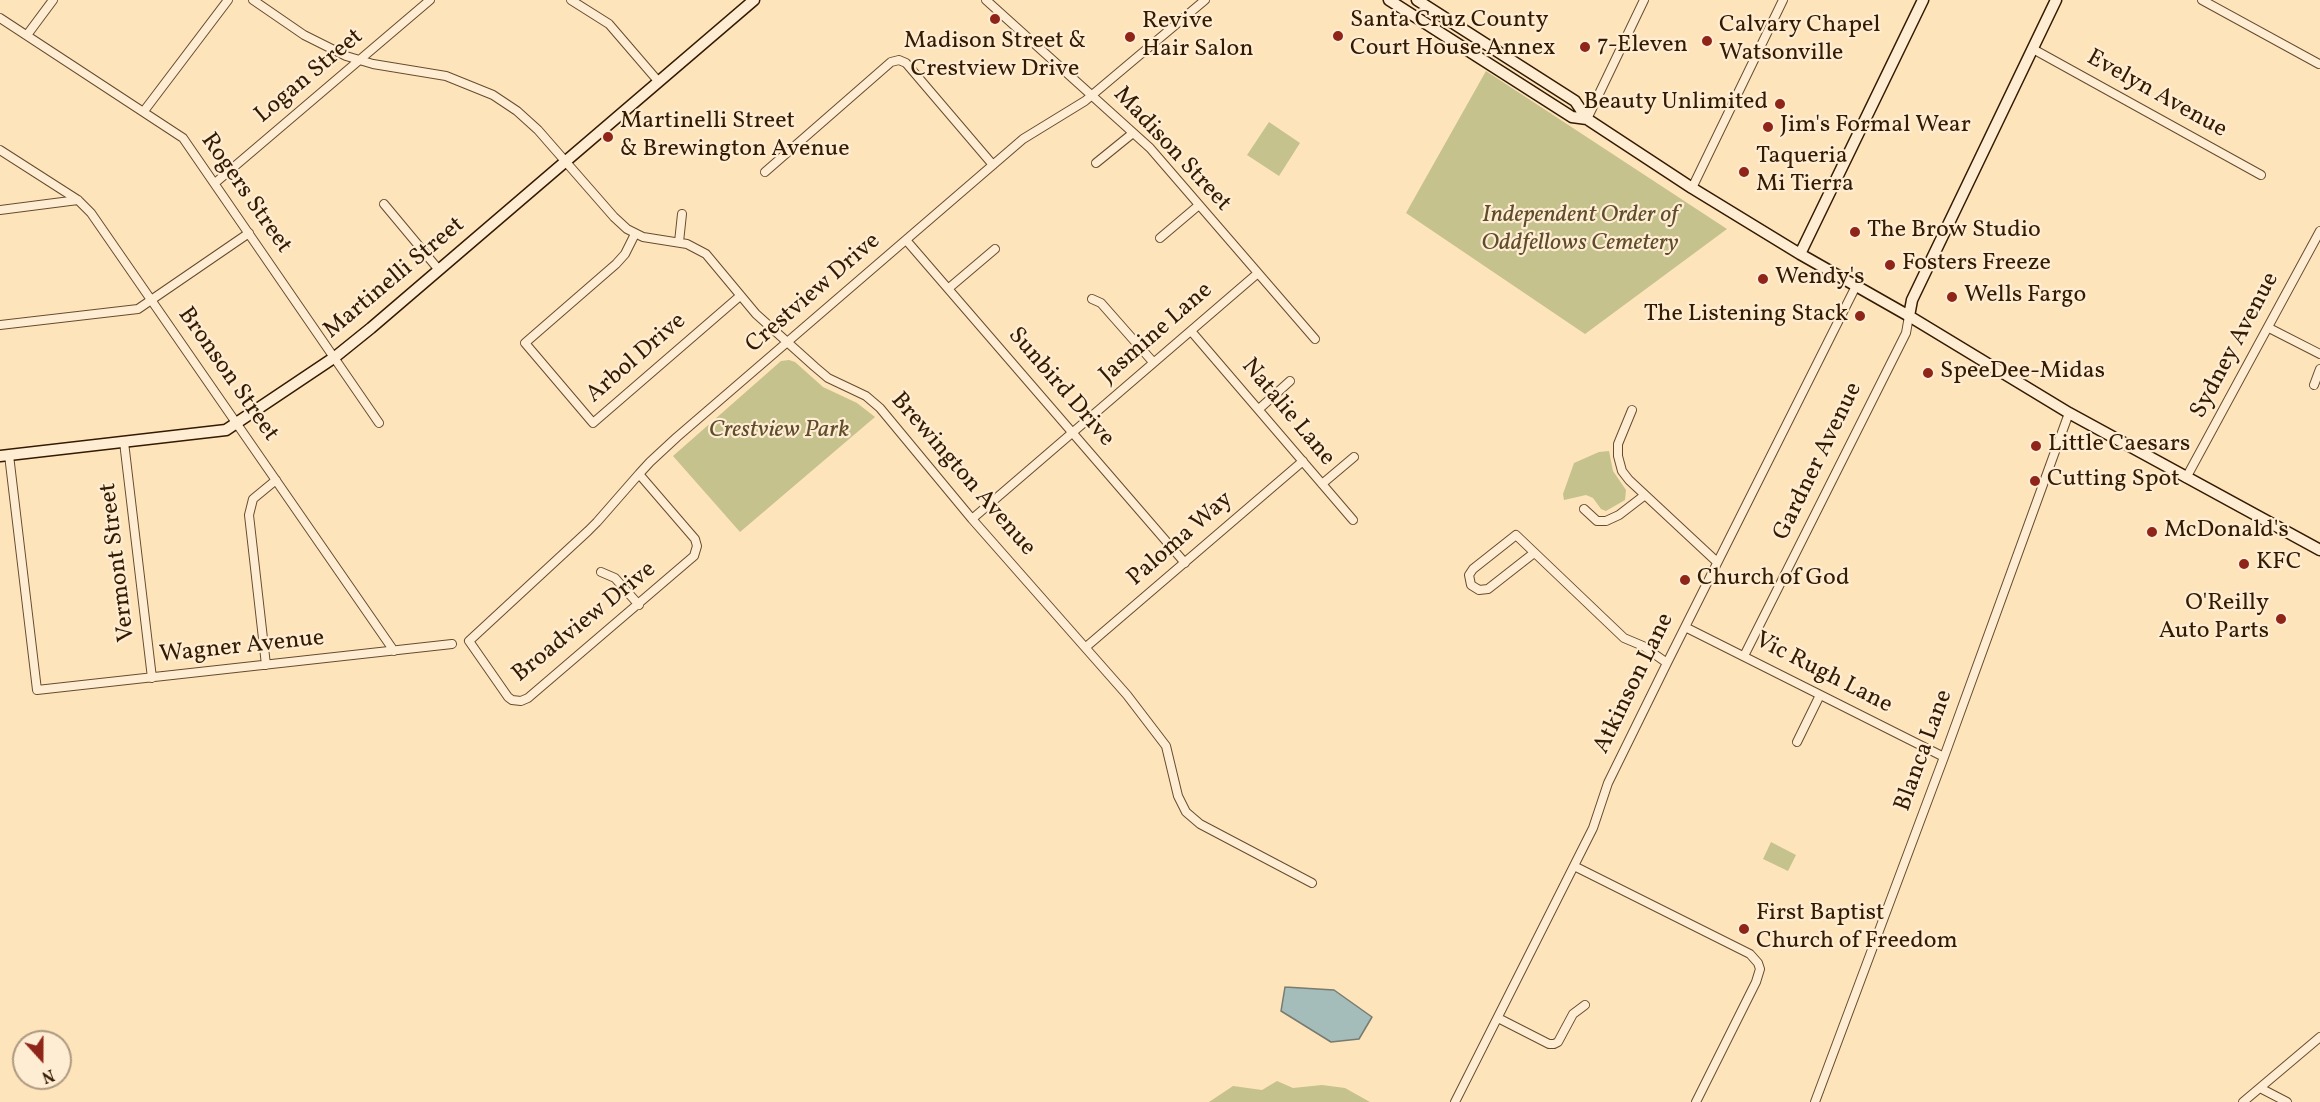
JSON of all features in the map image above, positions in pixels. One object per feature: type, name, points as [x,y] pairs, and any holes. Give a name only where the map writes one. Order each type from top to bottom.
[{"type":"street","points":[[27,35],[54,0]]},
{"type":"street","points":[[144,111],[228,0]]},
{"type":"street","name":"Brewington Avenue","points":[[253,0],[318,44],[359,60],[435,73],[480,88],[506,103],[528,120],[614,217],[635,234],[651,239],[679,242],[693,246],[706,254],[756,314],[787,343],[828,378],[866,396],[880,408],[972,519],[1086,647],[1150,723],[1166,746],[1178,796],[1186,812],[1200,824],[1312,883]]},
{"type":"street","name":"Logan Street","points":[[215,183],[430,0]]},
{"type":"street","points":[[571,0],[609,24],[658,81]]},
{"type":"street","name":"Martinelli Street","points":[[4,455],[226,430],[335,357],[440,270],[754,0]]},
{"type":"street","name":"Madison Street","points":[[986,0],[1093,95],[1162,161],[1315,339]]},
{"type":"street","name":"Crestview Drive","points":[[469,641],[588,531],[639,474],[677,437],[993,165],[1031,134],[1093,95],[1205,0]]},
{"type":"street","points":[[1389,0],[1572,117],[1587,119]]},
{"type":"street","points":[[1417,0],[1575,101],[1587,119],[1692,188],[1800,254],[1909,316],[2069,413],[2320,550]]},
{"type":"street","points":[[1587,119],[1644,0]]},
{"type":"street","points":[[1692,188],[1783,0]]},
{"type":"street","points":[[1800,254],[1923,0]]},
{"type":"street","points":[[1909,316],[1913,298],[2056,0]]},
{"type":"street","points":[[2202,0],[2319,64]]},
{"type":"street","name":"Rogers Street","points":[[0,18],[183,138],[379,423]]},
{"type":"street","name":"Evelyn Avenue","points":[[2032,49],[2261,175]]},
{"type":"street","points":[[765,172],[891,62],[900,60],[906,63],[993,165]]},
{"type":"street","points":[[1096,163],[1133,133]]},
{"type":"street","name":"Bronson Street","points":[[0,150],[78,200],[96,219],[394,651]]},
{"type":"street","points":[[0,210],[78,200]]},
{"type":"street","points":[[384,204],[440,270]]},
{"type":"street","points":[[1160,238],[1198,205]]},
{"type":"street","points":[[679,242],[682,214]]},
{"type":"street","name":"Sydney Avenue","points":[[2186,478],[2320,231]]},
{"type":"street","points":[[0,325],[138,309],[249,233]]},
{"type":"street","name":"Arbol Drive","points":[[635,234],[625,254],[616,264],[525,343],[593,423],[740,296]]},
{"type":"street","name":"Sunbird Drive","points":[[906,240],[1185,563]]},
{"type":"street","points":[[949,288],[995,249]]},
{"type":"street","name":"Jasmine Lane","points":[[972,519],[1258,273]]},
{"type":"street","name":"Atkinson Lane","points":[[1455,1102],[1593,828],[1611,777],[1667,663],[1856,286]]},
{"type":"street","points":[[1092,299],[1101,303],[1153,362]]},
{"type":"street","name":"Gardner Avenue","points":[[1744,656],[1906,333],[1909,316]]},
{"type":"street","points":[[2269,328],[2320,354]]},
{"type":"street","name":"Natalie Lane","points":[[1191,331],[1353,520]]},
{"type":"street","points":[[2314,385],[2320,369]]},
{"type":"street","points":[[1259,409],[1290,381]]},
{"type":"street","points":[[1632,410],[1619,438],[1618,456],[1625,475],[1717,562]]},
{"type":"street","name":"Blanca Lane","points":[[1815,1102],[2069,413]]},
{"type":"street","name":"Vermont Street","points":[[124,442],[152,678]]},
{"type":"street","name":"Wagner Avenue","points":[[4,455],[37,690],[452,644]]},
{"type":"street","points":[[1322,484],[1354,457]]},
{"type":"street","name":"Paloma Way","points":[[1086,647],[1303,461]]},
{"type":"street","name":"Broadview Drive","points":[[469,641],[515,705],[528,698],[691,560],[700,549],[695,539],[639,474]]},
{"type":"street","points":[[266,665],[249,515],[253,499],[276,480]]},
{"type":"street","points":[[1584,509],[1597,521],[1606,520],[1619,515],[1644,495]]},
{"type":"street","points":[[1534,553],[1488,589],[1476,589],[1470,582],[1469,575],[1473,569],[1515,536],[1534,553],[1624,638],[1643,646],[1667,663]]},
{"type":"street","points":[[602,572],[615,578],[639,605]]},
{"type":"street","name":"Vic Rugh Lane","points":[[1685,627],[1944,757]]},
{"type":"street","points":[[1797,742],[1820,695]]},
{"type":"street","points":[[1574,866],[1756,959],[1759,966],[1756,982],[1696,1102]]},
{"type":"street","points":[[1498,1018],[1549,1044],[1554,1044],[1558,1042],[1573,1014],[1585,1005]]},
{"type":"street","points":[[2242,1102],[2320,1037]]},
{"type":"street","points":[[2260,1088],[2287,1102]]},
{"type":"green space","name":"Independent Order of Oddfellows Cemetery","points":[[1486,71],[1727,229],[1585,334],[1406,213]]},
{"type":"green space","points":[[1269,122],[1300,143],[1279,176],[1247,155]]},
{"type":"green space","name":"Crestview Park","points":[[781,361],[795,362],[823,387],[857,403],[875,417],[740,532],[673,456]]},
{"type":"green space","points":[[1609,451],[1613,471],[1626,490],[1625,500],[1606,511],[1601,509],[1593,498],[1586,495],[1564,500],[1563,494],[1574,463],[1599,452]]},
{"type":"green space","points":[[1771,842],[1796,855],[1788,871],[1763,859]]},
{"type":"green space","points":[[1277,1081],[1293,1088],[1322,1085],[1345,1088],[1370,1102],[1209,1102],[1233,1086],[1262,1090]]},
{"type":"water","points":[[1285,987],[1334,990],[1372,1017],[1359,1039],[1331,1042],[1281,1011]]},
{"type":"place","name":"Madison Street & Crestview Drive","points":[[995,19]]},
{"type":"place","name":"Santa Cruz County Court House Annex","points":[[1338,36]]},
{"type":"place","name":"Revive Hair Salon","points":[[1130,37]]},
{"type":"place","name":"Calvary Chapel Watsonville","points":[[1707,41]]},
{"type":"place","name":"7-Eleven","points":[[1585,47]]},
{"type":"place","name":"Beauty Unlimited","points":[[1780,104]]},
{"type":"place","name":"Jim's Formal Wear","points":[[1768,127]]},
{"type":"place","name":"Martinelli Street & Brewington Avenue","points":[[608,137]]},
{"type":"place","name":"Taqueria Mi Tierra","points":[[1744,172]]},
{"type":"place","name":"The Brow Studio","points":[[1855,232]]},
{"type":"place","name":"Fosters Freeze","points":[[1890,265]]},
{"type":"place","name":"Wendy's","points":[[1763,279]]},
{"type":"place","name":"Wells Fargo","points":[[1952,297]]},
{"type":"place","name":"The Listening Stack","points":[[1860,316]]},
{"type":"place","name":"SpeeDee-Midas","points":[[1928,373]]},
{"type":"place","name":"Little Caesars","points":[[2036,446]]},
{"type":"place","name":"Cutting Spot","points":[[2035,481]]},
{"type":"place","name":"McDonald's","points":[[2152,532]]},
{"type":"place","name":"KFC","points":[[2244,564]]},
{"type":"place","name":"Church of God","points":[[1685,580]]},
{"type":"place","name":"O'Reilly Auto Parts","points":[[2281,619]]},
{"type":"place","name":"First Baptist Church of Freedom","points":[[1744,929]]}]
